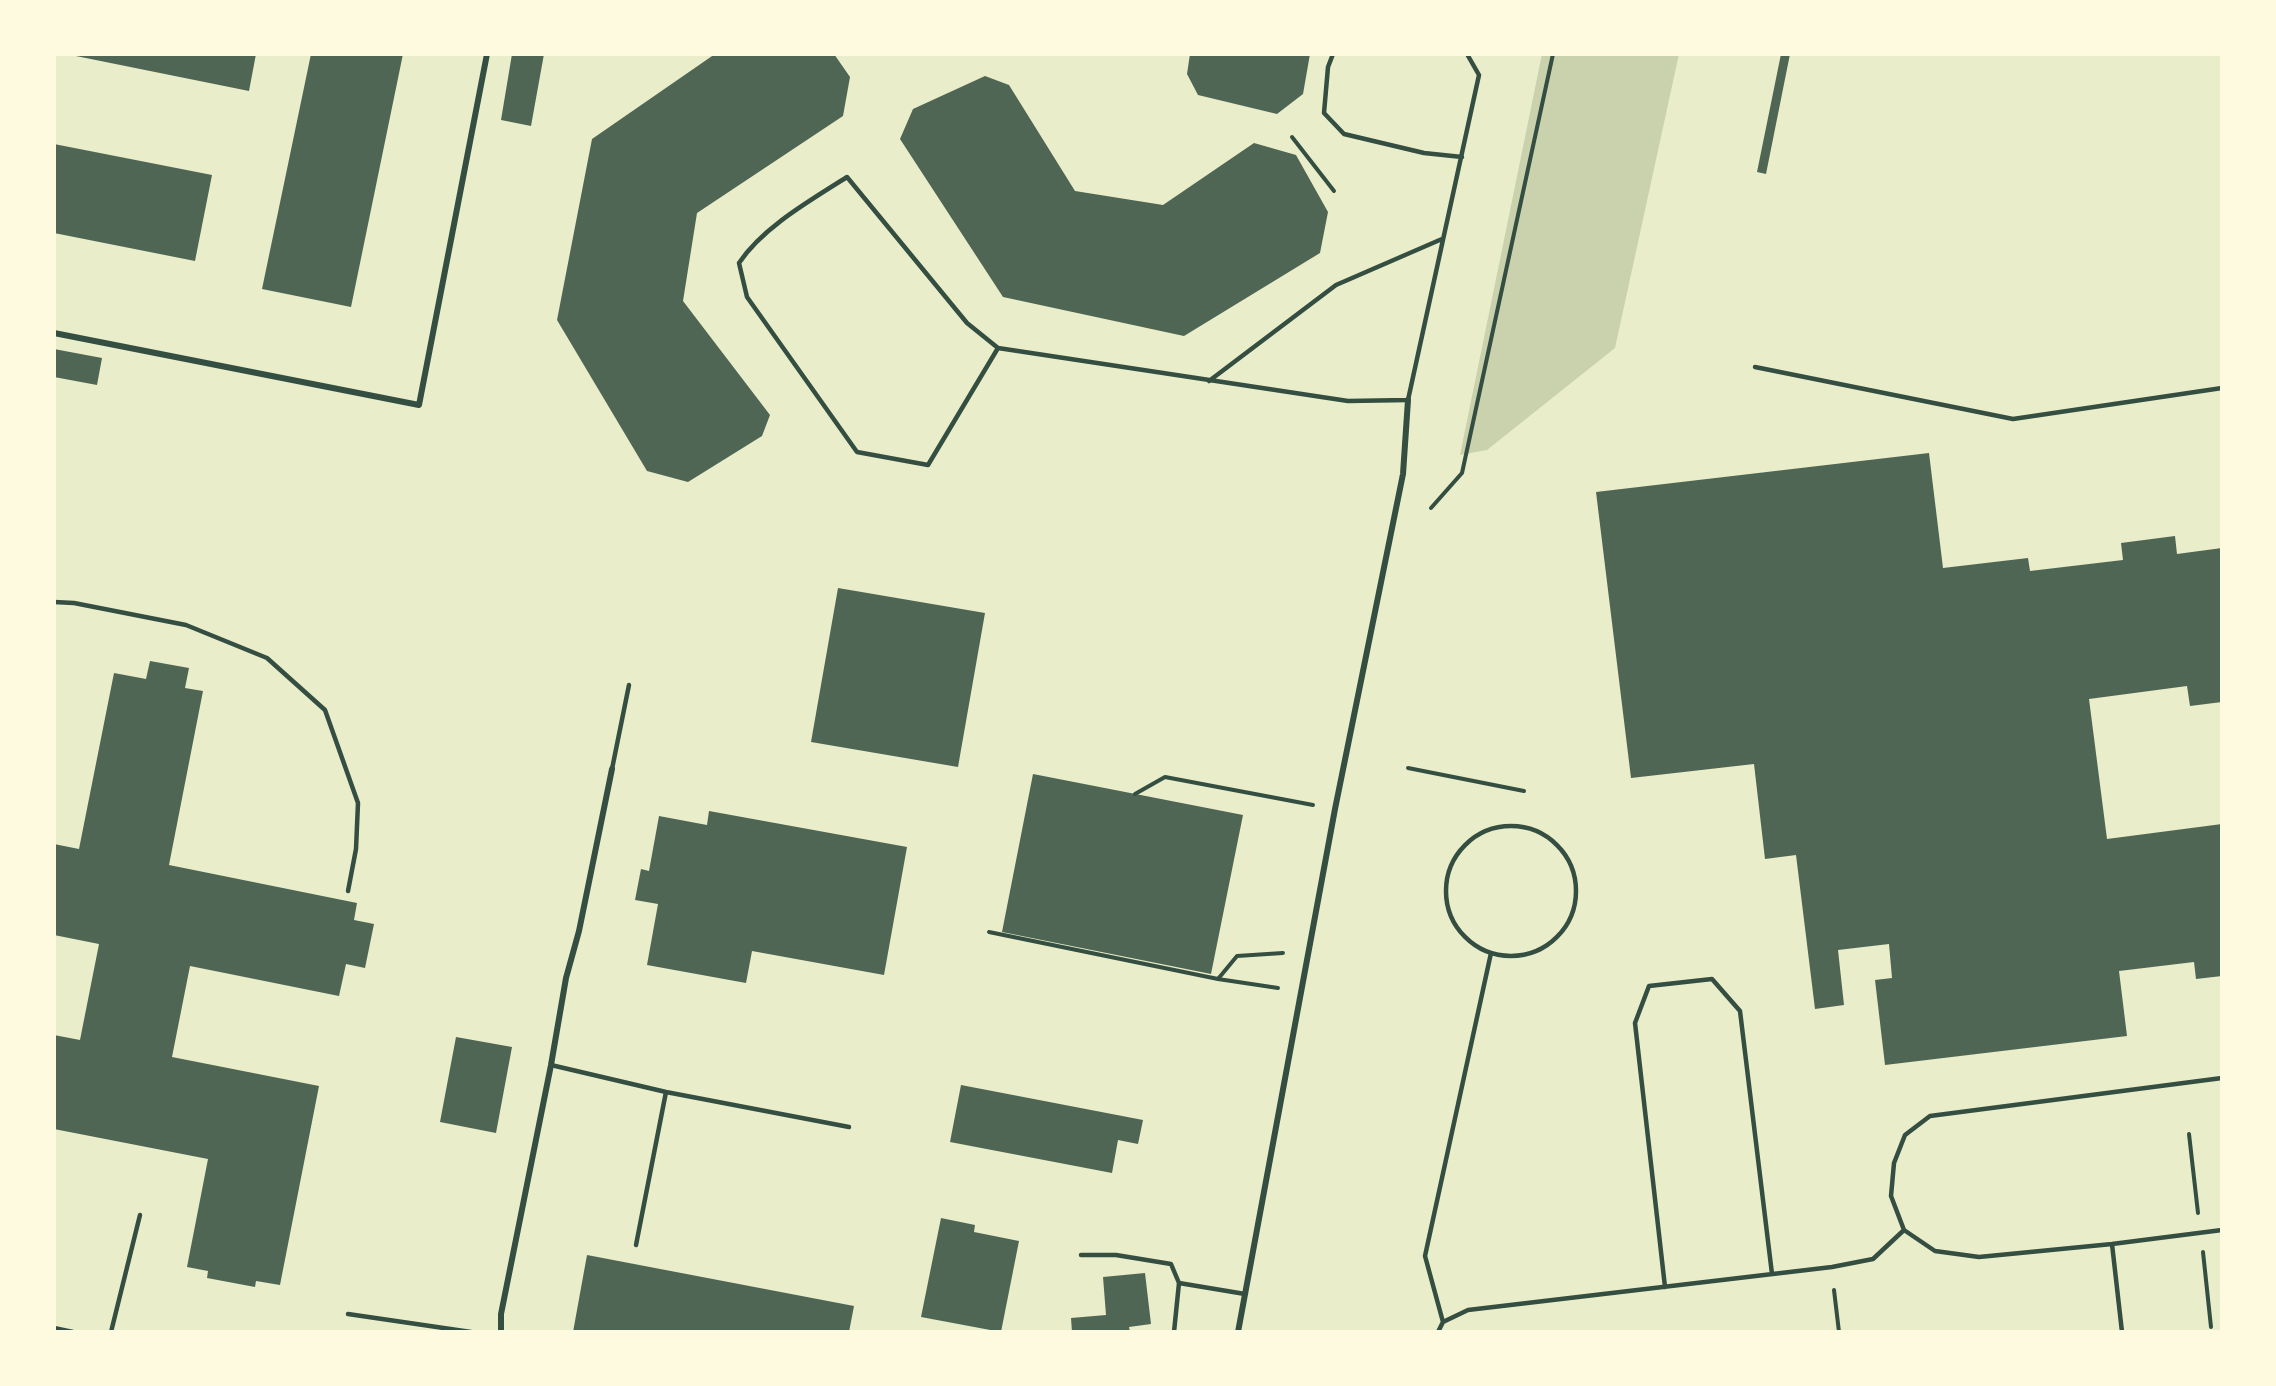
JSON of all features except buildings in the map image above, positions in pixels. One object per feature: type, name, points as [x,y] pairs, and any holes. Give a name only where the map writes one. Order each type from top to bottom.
[{"type":"street","points":[[54,333],[419,405],[488,54]]},
{"type":"street","points":[[1238,1332],[1335,809],[1403,474],[1408,400]]},
{"type":"street","points":[[501,1332],[501,1314],[566,978],[579,931],[612,769]]},
{"type":"lane","points":[[1333,54],[1328,67],[1323,113],[1344,134],[1424,153],[1462,157]]},
{"type":"lane","points":[[998,348],[928,465],[857,452],[747,297],[739,263],[758,240],[801,207],[847,177],[967,323],[998,348],[1348,401],[1408,400],[1479,75],[1467,54]]},
{"type":"lane","points":[[1209,381],[1336,285],[1443,239]]},
{"type":"lane","points":[[1755,367],[2013,419],[2222,388]]},
{"type":"lane","points":[[54,602],[74,603],[186,625],[267,658],[326,710],[358,803],[356,849],[348,891]]},
{"type":"lane","points":[[612,769],[629,685]]},
{"type":"lane","points":[[1499,826],[1521,826],[1541,832],[1558,846],[1570,863],[1576,884],[1575,905],[1566,926],[1552,941],[1534,952],[1513,956],[1491,953],[1472,944],[1457,928],[1447,909],[1445,887],[1450,866],[1461,848],[1478,833],[1499,826]]},
{"type":"lane","points":[[1443,1322],[1425,1256],[1491,953]]},
{"type":"lane","points":[[1665,1287],[1635,1023],[1649,986],[1712,979],[1740,1011],[1772,1274]]},
{"type":"lane","points":[[551,1065],[666,1092],[849,1128]]},
{"type":"lane","points":[[2222,1078],[1930,1116],[1905,1136],[1894,1163],[1891,1196],[1904,1230],[1935,1251],[1979,1257],[2222,1230]]},
{"type":"lane","points":[[636,1245],[666,1092]]},
{"type":"lane","points":[[111,1332],[140,1215]]},
{"type":"lane","points":[[1438,1332],[1443,1322],[1468,1310],[1832,1267],[1873,1259],[1904,1230]]},
{"type":"lane","points":[[2112,1244],[2122,1332]]},
{"type":"lane","points":[[1081,1255],[1116,1255],[1171,1264],[1179,1283],[1174,1332]]},
{"type":"lane","points":[[1179,1283],[1245,1294]]},
{"type":"lane","points":[[348,1314],[471,1332]]},
{"type":"lane","points":[[54,1328],[73,1332]]},
{"type":"path","points":[[1431,508],[1462,473],[1553,54]]},
{"type":"path","points":[[1292,137],[1334,191]]},
{"type":"path","points":[[1407,768],[1524,791]]},
{"type":"path","points":[[1135,794],[1165,777],[1313,805]]},
{"type":"path","points":[[989,932],[1218,979],[1278,988]]},
{"type":"path","points":[[1218,979],[1237,956],[1283,953]]},
{"type":"path","points":[[2189,1134],[2198,1213]]},
{"type":"path","points":[[2202,1248],[2211,1327]]},
{"type":"path","points":[[1834,1290],[1839,1332]]},
{"type":"green space","points":[[1542,54],[1679,54],[1615,348],[1487,450],[1460,455]]}]
